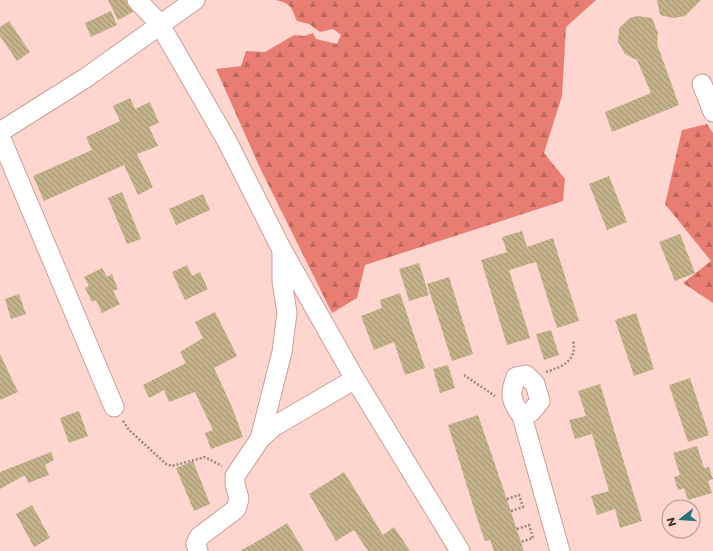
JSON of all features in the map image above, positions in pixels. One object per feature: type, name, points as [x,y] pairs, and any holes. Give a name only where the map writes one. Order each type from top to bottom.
[{"type":"street","points":[[137,0],[159,24],[227,141],[282,250],[355,380],[460,551]]},
{"type":"street","points":[[0,132],[87,77],[194,0]]},
{"type":"street","points":[[702,84],[713,112]]},
{"type":"street","points":[[0,136],[114,406]]},
{"type":"street","points":[[260,439],[282,352],[287,313],[282,281],[282,250]]},
{"type":"street","points":[[518,410],[531,412],[540,401],[535,384],[526,375],[516,377],[510,391],[518,410],[560,551]]},
{"type":"street","points":[[198,551],[196,544],[199,537],[236,509],[239,505],[235,476],[260,439],[273,427],[355,380]]},
{"type":"path","points":[[526,375],[558,368],[571,360],[575,348],[574,341]]},
{"type":"path","points":[[464,375],[518,410]]},
{"type":"path","points":[[114,406],[129,430],[166,464],[172,466],[205,457],[223,466],[235,476]]},
{"type":"path","points":[[507,499],[519,495],[523,507],[511,511]]},
{"type":"path","points":[[517,529],[529,525],[533,538],[521,542]]},
{"type":"green space","points":[[275,0],[596,0],[566,27],[562,96],[544,153],[565,179],[563,201],[365,265],[357,298],[332,313],[260,168],[216,69],[241,66],[246,51],[265,52],[294,35],[304,36],[313,33],[316,39],[337,44],[341,35],[333,29],[320,32],[309,24],[297,21],[290,6]]},
{"type":"green space","points":[[707,124],[713,133],[713,303],[683,283],[711,261],[665,204],[682,130]]},
{"type":"building","points":[[108,0],[126,0],[133,12],[118,20]]},
{"type":"building","points":[[657,0],[701,0],[685,16],[673,18],[660,15]]},
{"type":"building","points":[[111,11],[117,25],[91,37],[85,23]]},
{"type":"building","points":[[637,16],[652,18],[658,33],[657,44],[679,105],[612,132],[605,112],[651,93],[637,60],[625,54],[618,42],[619,28],[630,18]]},
{"type":"building","points":[[9,21],[30,52],[17,61],[0,36],[0,27]]},
{"type":"building","points":[[130,98],[135,109],[150,102],[159,123],[149,127],[158,146],[137,154],[153,187],[138,195],[124,165],[44,201],[33,176],[92,150],[86,137],[120,121],[113,106]]},
{"type":"building","points":[[609,176],[627,222],[607,230],[589,184]]},
{"type":"building","points":[[122,192],[141,239],[127,244],[108,198]]},
{"type":"building","points":[[203,194],[210,210],[176,225],[169,209]]},
{"type":"building","points":[[522,231],[527,247],[553,238],[579,321],[557,328],[536,262],[509,270],[530,338],[507,345],[481,260],[507,252],[502,237]]},
{"type":"building","points":[[680,234],[695,273],[675,281],[659,242]]},
{"type":"building","points":[[419,263],[429,295],[409,301],[399,269]]},
{"type":"building","points":[[187,265],[192,276],[200,272],[208,289],[185,300],[172,272]]},
{"type":"building","points":[[102,268],[107,277],[112,274],[118,289],[113,291],[120,304],[102,313],[96,300],[92,302],[85,288],[89,286],[84,277]]},
{"type":"building","points":[[449,277],[473,354],[452,361],[427,284]]},
{"type":"building","points":[[400,293],[425,368],[405,375],[394,342],[374,350],[361,316],[382,308],[380,300]]},
{"type":"building","points":[[19,294],[26,314],[11,319],[5,299]]},
{"type":"building","points":[[215,312],[237,356],[214,368],[232,407],[243,437],[211,449],[205,433],[213,430],[195,392],[169,402],[164,390],[149,398],[143,385],[186,363],[180,352],[203,338],[195,322]]},
{"type":"building","points":[[636,313],[654,369],[634,376],[615,320]]},
{"type":"building","points":[[551,330],[559,355],[544,360],[536,334]]},
{"type":"building","points":[[0,354],[18,392],[0,400]]},
{"type":"building","points":[[448,365],[455,388],[440,393],[433,369]]},
{"type":"building","points":[[690,378],[709,435],[688,442],[669,385]]},
{"type":"building","points":[[600,384],[642,521],[620,528],[615,509],[597,515],[591,496],[609,491],[592,434],[575,439],[569,420],[586,416],[578,391]]},
{"type":"building","points":[[79,411],[88,436],[69,443],[60,418]]},
{"type":"building","points":[[478,415],[524,551],[494,551],[490,540],[485,541],[477,518],[448,425]]},
{"type":"building","points":[[697,446],[704,468],[709,467],[713,479],[708,481],[712,493],[688,499],[684,488],[678,490],[674,477],[680,475],[673,453]]},
{"type":"building","points":[[51,452],[54,460],[45,465],[49,475],[28,483],[25,475],[0,489],[0,472]]},
{"type":"building","points":[[193,461],[210,504],[194,511],[176,468]]},
{"type":"building","points":[[344,472],[383,535],[394,527],[410,551],[368,551],[354,530],[336,541],[309,494]]},
{"type":"building","points":[[32,505],[50,538],[34,547],[16,514]]},
{"type":"building","points":[[287,523],[304,551],[240,551],[263,538]]}]
